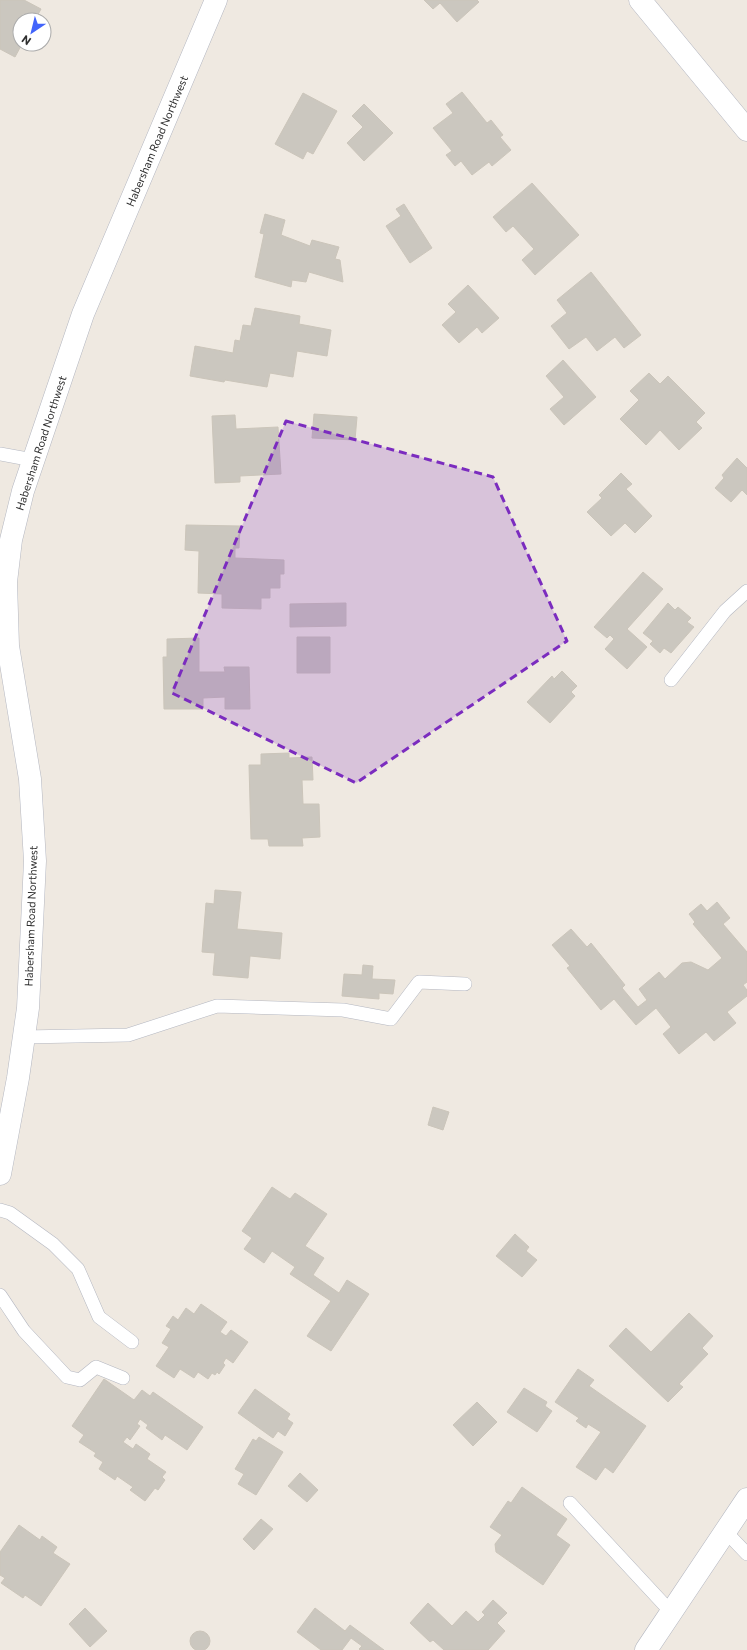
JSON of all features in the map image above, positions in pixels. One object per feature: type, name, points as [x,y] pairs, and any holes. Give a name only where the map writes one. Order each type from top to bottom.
[{"type":"street","name":"Habersham Road Northwest","points":[[0,1174],[18,1078],[28,1008],[35,861],[30,779],[8,646],[6,582],[11,540],[23,491],[33,460],[84,314],[216,0]]},
{"type":"street","points":[[640,0],[747,130]]},
{"type":"street","points":[[646,1650],[747,1499]]},
{"type":"lane","points":[[0,454],[33,460]]},
{"type":"lane","points":[[671,680],[725,611],[747,591]]},
{"type":"lane","points":[[24,1037],[128,1035],[217,1006],[343,1010],[391,1018],[419,982],[465,984]]},
{"type":"lane","points":[[0,1210],[10,1213],[53,1244],[78,1269],[99,1317],[132,1342]]},
{"type":"lane","points":[[0,1295],[24,1330],[67,1377],[80,1380],[96,1367],[123,1378]]},
{"type":"lane","points":[[570,1503],[671,1612]]},
{"type":"lane","points":[[725,1531],[747,1554]]},
{"type":"highlighted area","points":[[286,421],[493,477],[567,641],[356,783],[172,693]]},
{"type":"building","points":[[0,0],[24,0],[41,9],[39,12],[12,12],[12,52],[18,52],[15,57],[0,49]]},
{"type":"building","points":[[424,0],[477,0],[479,2],[457,22],[440,3],[433,9]]},
{"type":"building","points":[[462,92],[487,123],[491,120],[503,135],[500,137],[511,150],[492,166],[489,162],[472,175],[461,161],[455,166],[446,155],[452,151],[433,128],[453,113],[446,104]]},
{"type":"building","points":[[303,93],[337,111],[313,154],[307,151],[303,159],[275,144]]},
{"type":"building","points":[[364,104],[393,133],[364,161],[347,143],[363,127],[352,116]]},
{"type":"building","points":[[532,183],[579,235],[535,275],[522,260],[534,249],[513,226],[506,232],[493,217]]},
{"type":"building","points":[[404,204],[432,248],[410,263],[386,226],[401,216],[396,209]]},
{"type":"building","points":[[265,214],[285,220],[281,235],[310,246],[312,240],[339,247],[335,259],[340,260],[343,282],[309,272],[306,282],[292,280],[291,287],[255,277],[264,234],[260,233]]},
{"type":"building","points":[[591,272],[641,335],[624,348],[615,337],[597,351],[586,337],[569,349],[551,326],[567,313],[557,300]]},
{"type":"building","points":[[468,285],[499,318],[482,333],[477,327],[459,343],[442,325],[456,312],[448,304]]},
{"type":"building","points":[[255,308],[300,316],[299,324],[331,330],[327,356],[297,351],[293,377],[270,373],[267,387],[190,376],[195,346],[233,353],[235,340],[240,341],[243,325],[251,326]]},
{"type":"building","points":[[563,360],[596,397],[564,425],[550,409],[564,397],[546,376]]},
{"type":"building","points":[[649,373],[660,384],[668,376],[705,413],[696,422],[702,428],[679,450],[660,430],[646,445],[620,419],[639,400],[630,391]]},
{"type":"building","points":[[314,414],[357,417],[355,440],[312,438]]},
{"type":"building","points":[[235,415],[236,429],[278,427],[281,474],[240,476],[240,482],[215,483],[212,416]]},
{"type":"building","points":[[737,458],[747,468],[747,495],[742,490],[731,502],[715,488],[724,478],[722,475]]},
{"type":"building","points":[[621,473],[632,484],[626,489],[652,516],[635,533],[625,523],[611,536],[587,512],[602,498],[599,495]]},
{"type":"building","points":[[186,525],[240,526],[239,548],[235,548],[235,558],[284,560],[284,574],[280,574],[280,588],[270,588],[270,598],[261,598],[261,609],[222,608],[222,594],[198,593],[199,551],[185,550]]},
{"type":"building","points":[[643,572],[663,589],[627,629],[647,647],[627,669],[605,649],[614,639],[610,635],[607,638],[594,627]]},
{"type":"building","points":[[346,603],[346,626],[290,627],[290,604]]},
{"type":"building","points":[[668,603],[675,610],[678,607],[691,618],[687,622],[694,627],[671,653],[664,648],[660,653],[650,644],[653,641],[643,633]]},
{"type":"building","points":[[297,637],[330,637],[330,673],[297,673]]},
{"type":"building","points":[[199,638],[199,672],[225,672],[224,667],[249,667],[250,709],[225,709],[225,697],[203,698],[203,709],[164,709],[163,657],[167,657],[167,639]]},
{"type":"building","points":[[562,671],[577,686],[571,692],[575,696],[550,723],[527,702],[552,676],[554,679]]},
{"type":"building","points":[[289,753],[289,758],[312,757],[313,780],[302,780],[303,804],[319,804],[320,837],[302,838],[303,846],[269,846],[268,839],[251,839],[249,765],[261,765],[261,754]]},
{"type":"building","points":[[215,890],[241,892],[237,929],[282,933],[280,959],[250,956],[248,978],[213,975],[215,953],[202,952],[206,903],[214,904]]},
{"type":"building","points":[[717,902],[730,918],[723,924],[747,952],[747,982],[743,985],[747,990],[747,996],[727,1012],[736,1023],[714,1041],[706,1032],[679,1054],[663,1034],[671,1027],[656,1008],[636,1025],[614,999],[601,1010],[567,968],[570,966],[552,945],[571,929],[587,947],[591,943],[625,985],[622,988],[638,1007],[647,1000],[639,989],[659,972],[665,979],[682,963],[691,962],[708,970],[722,958],[693,924],[695,922],[689,914],[701,904],[707,911]]},
{"type":"building","points":[[363,965],[373,966],[372,979],[395,980],[393,994],[379,993],[379,999],[342,996],[344,974],[362,975]]},
{"type":"building","points":[[433,1107],[449,1112],[443,1130],[428,1125]]},
{"type":"building","points":[[272,1187],[290,1199],[295,1193],[327,1214],[305,1246],[324,1258],[313,1275],[339,1293],[347,1280],[369,1294],[331,1351],[307,1336],[331,1301],[290,1274],[295,1267],[272,1251],[264,1263],[244,1249],[252,1238],[242,1231]]},
{"type":"building","points":[[515,1234],[529,1247],[526,1251],[537,1260],[522,1277],[496,1256]]},
{"type":"building","points":[[201,1304],[227,1322],[220,1332],[226,1336],[231,1330],[248,1342],[233,1363],[226,1358],[223,1363],[225,1365],[219,1374],[217,1372],[215,1375],[212,1373],[208,1379],[198,1372],[194,1378],[180,1369],[174,1378],[156,1366],[169,1347],[162,1343],[171,1329],[166,1326],[173,1316],[178,1320],[186,1308],[194,1314]]},
{"type":"building","points":[[689,1313],[713,1336],[702,1348],[708,1354],[679,1384],[683,1387],[668,1402],[609,1346],[626,1328],[651,1352]]},
{"type":"building","points":[[578,1369],[594,1380],[589,1386],[646,1426],[613,1473],[605,1467],[596,1480],[576,1467],[601,1432],[588,1424],[586,1428],[576,1421],[579,1418],[555,1402]]},
{"type":"building","points":[[104,1379],[134,1400],[142,1390],[150,1396],[153,1392],[203,1427],[187,1450],[165,1435],[162,1440],[146,1428],[148,1425],[140,1419],[137,1424],[140,1426],[130,1440],[127,1437],[123,1442],[133,1449],[136,1444],[150,1454],[147,1459],[166,1472],[162,1477],[165,1480],[158,1490],[155,1488],[145,1501],[130,1490],[133,1487],[117,1476],[115,1480],[99,1469],[103,1462],[94,1456],[96,1453],[79,1442],[84,1435],[72,1426]]},
{"type":"building","points":[[524,1388],[547,1402],[545,1406],[552,1411],[537,1432],[507,1412]]},
{"type":"building","points":[[255,1389],[290,1414],[287,1419],[293,1423],[285,1436],[278,1431],[273,1438],[238,1413]]},
{"type":"building","points":[[477,1402],[497,1422],[473,1446],[453,1425]]},
{"type":"building","points":[[259,1437],[283,1452],[256,1495],[238,1484],[244,1474],[235,1469],[253,1439],[256,1441]]},
{"type":"building","points":[[300,1473],[318,1490],[307,1502],[288,1486]]},
{"type":"building","points":[[522,1487],[567,1519],[556,1535],[570,1545],[543,1585],[496,1552],[495,1544],[502,1535],[490,1527],[508,1501],[511,1503]]},
{"type":"building","points":[[261,1519],[273,1529],[254,1550],[243,1539]]},
{"type":"building","points":[[19,1525],[40,1540],[42,1536],[57,1547],[53,1553],[70,1564],[41,1606],[25,1595],[23,1598],[1,1583],[5,1578],[0,1575],[0,1552]]},
{"type":"building","points":[[493,1600],[507,1613],[497,1623],[505,1631],[488,1650],[444,1650],[433,1640],[430,1642],[410,1623],[428,1603],[452,1626],[466,1611],[478,1622],[485,1615],[482,1612]]},
{"type":"building","points":[[85,1608],[107,1631],[90,1647],[69,1624]]},
{"type":"building","points":[[315,1608],[345,1631],[350,1625],[384,1650],[360,1650],[359,1649],[362,1646],[351,1638],[342,1650],[321,1650],[297,1632]]},
{"type":"building","points":[[200,1631],[207,1634],[210,1641],[207,1648],[200,1651],[193,1648],[190,1641],[193,1634]]}]
